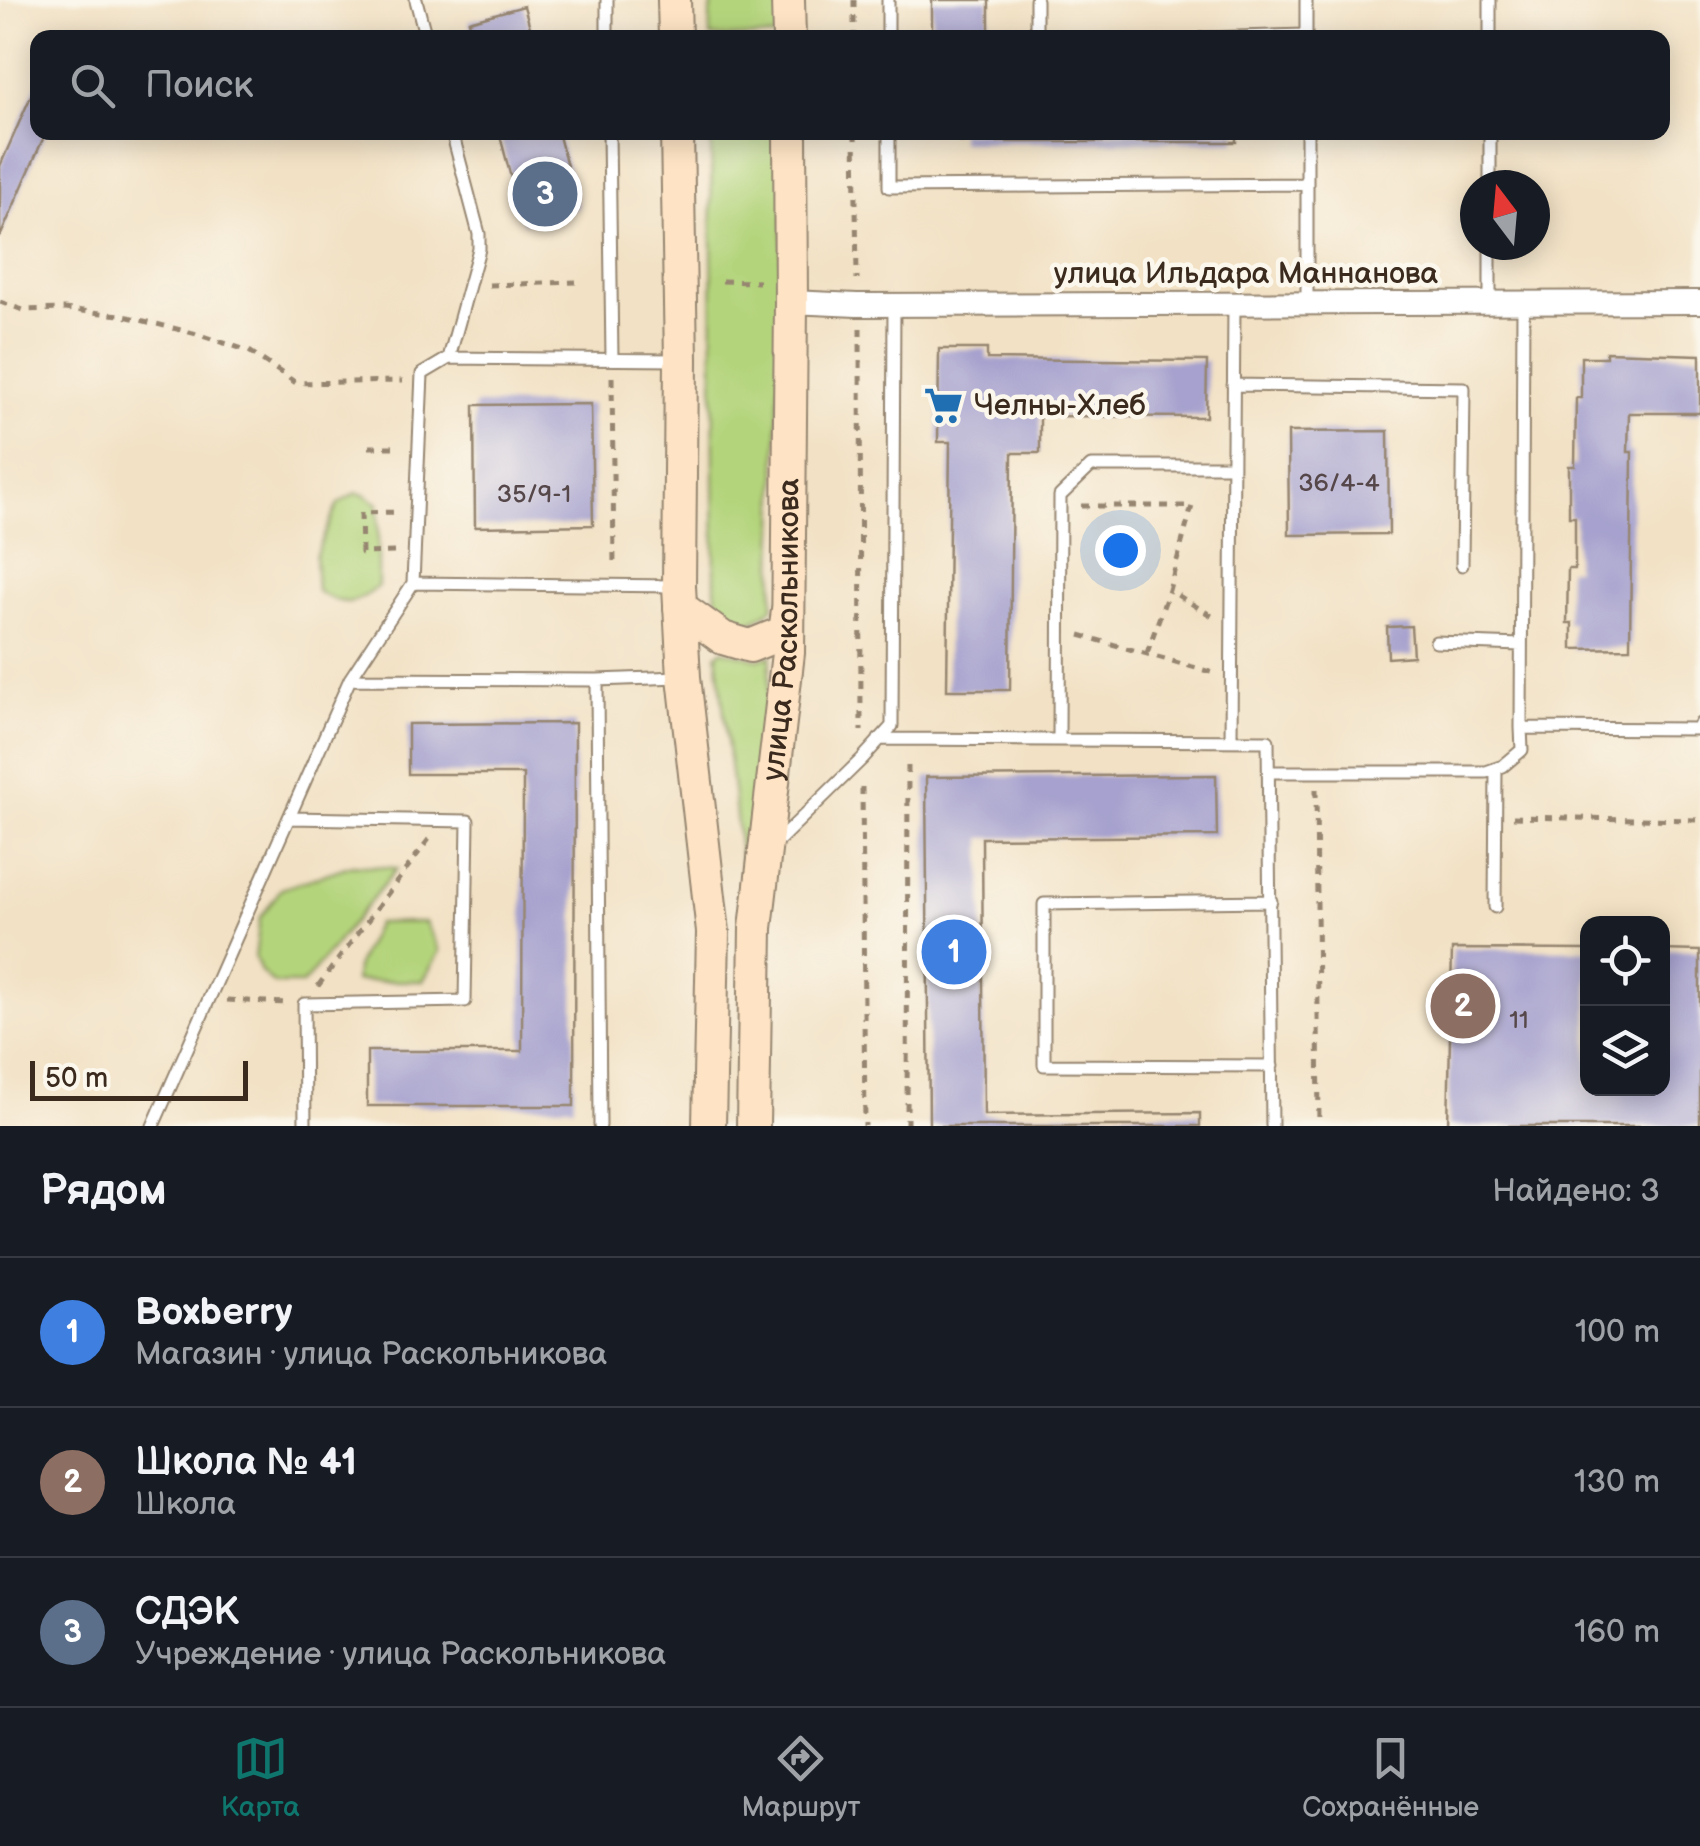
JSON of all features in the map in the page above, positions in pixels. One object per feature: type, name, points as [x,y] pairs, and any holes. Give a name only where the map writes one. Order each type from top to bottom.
[{"type":"street","points":[[674,0],[675,30]]},
{"type":"street","points":[[677,140],[680,596],[684,677],[713,932],[708,1123]]},
{"type":"street","name":"улица Раскольникова","points":[[753,1126],[756,928],[788,653],[790,140]]},
{"type":"street","name":"улица Ильдара Маннанова","points":[[792,302],[1700,302]]},
{"type":"street","points":[[680,596],[722,638],[750,646],[785,632],[790,590]]},
{"type":"lane","points":[[416,0],[424,30]]},
{"type":"lane","points":[[607,0],[607,30]]},
{"type":"lane","points":[[888,0],[888,30]]},
{"type":"lane","points":[[1036,0],[1036,30]]},
{"type":"lane","points":[[1306,0],[1306,30]]},
{"type":"lane","points":[[1490,0],[1490,30]]},
{"type":"lane","points":[[450,358],[479,249],[454,140]]},
{"type":"lane","points":[[608,140],[612,360]]},
{"type":"lane","points":[[888,140],[889,187],[1307,184]]},
{"type":"lane","points":[[1307,140],[1307,303]]},
{"type":"lane","points":[[1490,140],[1490,170]]},
{"type":"lane","points":[[1490,260],[1490,304]]},
{"type":"lane","points":[[764,855],[892,726],[894,304]]},
{"type":"lane","points":[[1231,741],[1234,304]]},
{"type":"lane","points":[[1270,772],[1486,772],[1504,766],[1522,750],[1523,304]]},
{"type":"lane","points":[[157,1124],[350,680],[413,583],[422,374],[450,358],[681,360]]},
{"type":"lane","points":[[1233,385],[1464,388],[1462,565]]},
{"type":"lane","points":[[1059,740],[1060,496],[1091,466],[1233,466]]},
{"type":"lane","points":[[413,583],[614,586],[680,596]]},
{"type":"lane","points":[[1436,642],[1521,644]]},
{"type":"lane","points":[[350,680],[684,677]]},
{"type":"lane","points":[[597,680],[600,1126]]},
{"type":"lane","points":[[1520,728],[1700,729],[1700,724]]},
{"type":"lane","points":[[880,739],[1268,741],[1272,1126]]},
{"type":"lane","points":[[1495,907],[1496,769]]},
{"type":"lane","points":[[289,818],[468,821],[465,1001],[304,1004],[305,1126]]},
{"type":"lane","points":[[1271,901],[1044,904],[1044,1065],[1272,1066]]},
{"type":"path","points":[[854,0],[854,30]]},
{"type":"path","points":[[855,140],[857,305]]},
{"type":"path","points":[[722,281],[766,282]]},
{"type":"path","points":[[469,286],[576,282]]},
{"type":"path","points":[[0,302],[24,310],[64,309],[120,315],[193,333],[249,351],[296,384],[421,380]]},
{"type":"path","points":[[612,360],[614,586]]},
{"type":"path","points":[[368,447],[418,447]]},
{"type":"path","points":[[1076,506],[1192,506],[1147,654]]},
{"type":"path","points":[[415,552],[362,553],[362,513],[416,511]]},
{"type":"path","points":[[1168,590],[1232,628]]},
{"type":"path","points":[[1077,634],[1231,678]]},
{"type":"path","points":[[907,1126],[908,740]]},
{"type":"path","points":[[1316,772],[1319,1126]]},
{"type":"path","points":[[1496,817],[1700,820]]},
{"type":"path","points":[[209,998],[304,1004],[443,820]]},
{"type":"green space","points":[[714,0],[782,0],[784,30],[710,30]]},
{"type":"green space","points":[[711,140],[785,140],[773,607],[754,620],[737,621],[724,611],[715,590]]},
{"type":"green space","points":[[356,493],[378,504],[378,586],[355,601],[341,602],[317,591],[315,556],[338,504]]},
{"type":"green space","points":[[722,650],[758,659],[771,655],[749,927],[717,654]]},
{"type":"green space","points":[[352,865],[397,868],[303,984],[274,984],[261,972],[255,957],[260,918],[281,889]]},
{"type":"green space","points":[[425,922],[440,951],[423,981],[355,981],[356,967],[377,923]]},
{"type":"building","points":[[932,0],[989,0],[989,30],[932,30]]},
{"type":"building","points":[[524,6],[531,30],[471,30],[469,21]]},
{"type":"building","points":[[30,98],[30,140],[42,140],[0,237],[0,166]]},
{"type":"building","points":[[501,140],[560,140],[578,208],[523,223]]},
{"type":"building","points":[[960,140],[1236,140],[1236,142]]},
{"type":"building","points":[[939,349],[987,349],[987,359],[1207,361],[1206,417],[1040,416],[1040,453],[1012,453],[1010,690],[947,690],[950,442],[938,442]]},
{"type":"building","points":[[1606,352],[1700,355],[1700,413],[1629,413],[1630,648],[1572,649],[1572,623],[1567,623],[1568,569],[1575,569],[1575,517],[1569,517],[1569,466],[1575,466],[1576,398],[1581,398],[1581,357],[1606,357]]},
{"type":"building","points":[[591,404],[593,525],[475,527],[474,405]]},
{"type":"building","points":[[1388,431],[1389,534],[1289,535],[1288,432]]},
{"type":"building","points":[[1411,626],[1413,656],[1388,658],[1387,627]]},
{"type":"building","points":[[575,723],[574,1106],[367,1106],[367,1051],[522,1051],[523,774],[408,774],[408,724]]},
{"type":"building","points":[[1216,775],[1217,836],[982,838],[984,1115],[1200,1113],[1200,1126],[929,1126],[926,777]]},
{"type":"building","points":[[1452,949],[1580,950],[1580,1096],[1670,1096],[1670,950],[1700,951],[1700,1126],[1448,1126]]},
{"type":"place","name":"СДЭК","points":[[545,194]]},
{"type":"place","name":"Челны-Хлеб","points":[[944,406]]},
{"type":"place","name":"Boxberry","points":[[954,952]]},
{"type":"place","name":"Школа № 41","points":[[1463,1006]]}]
